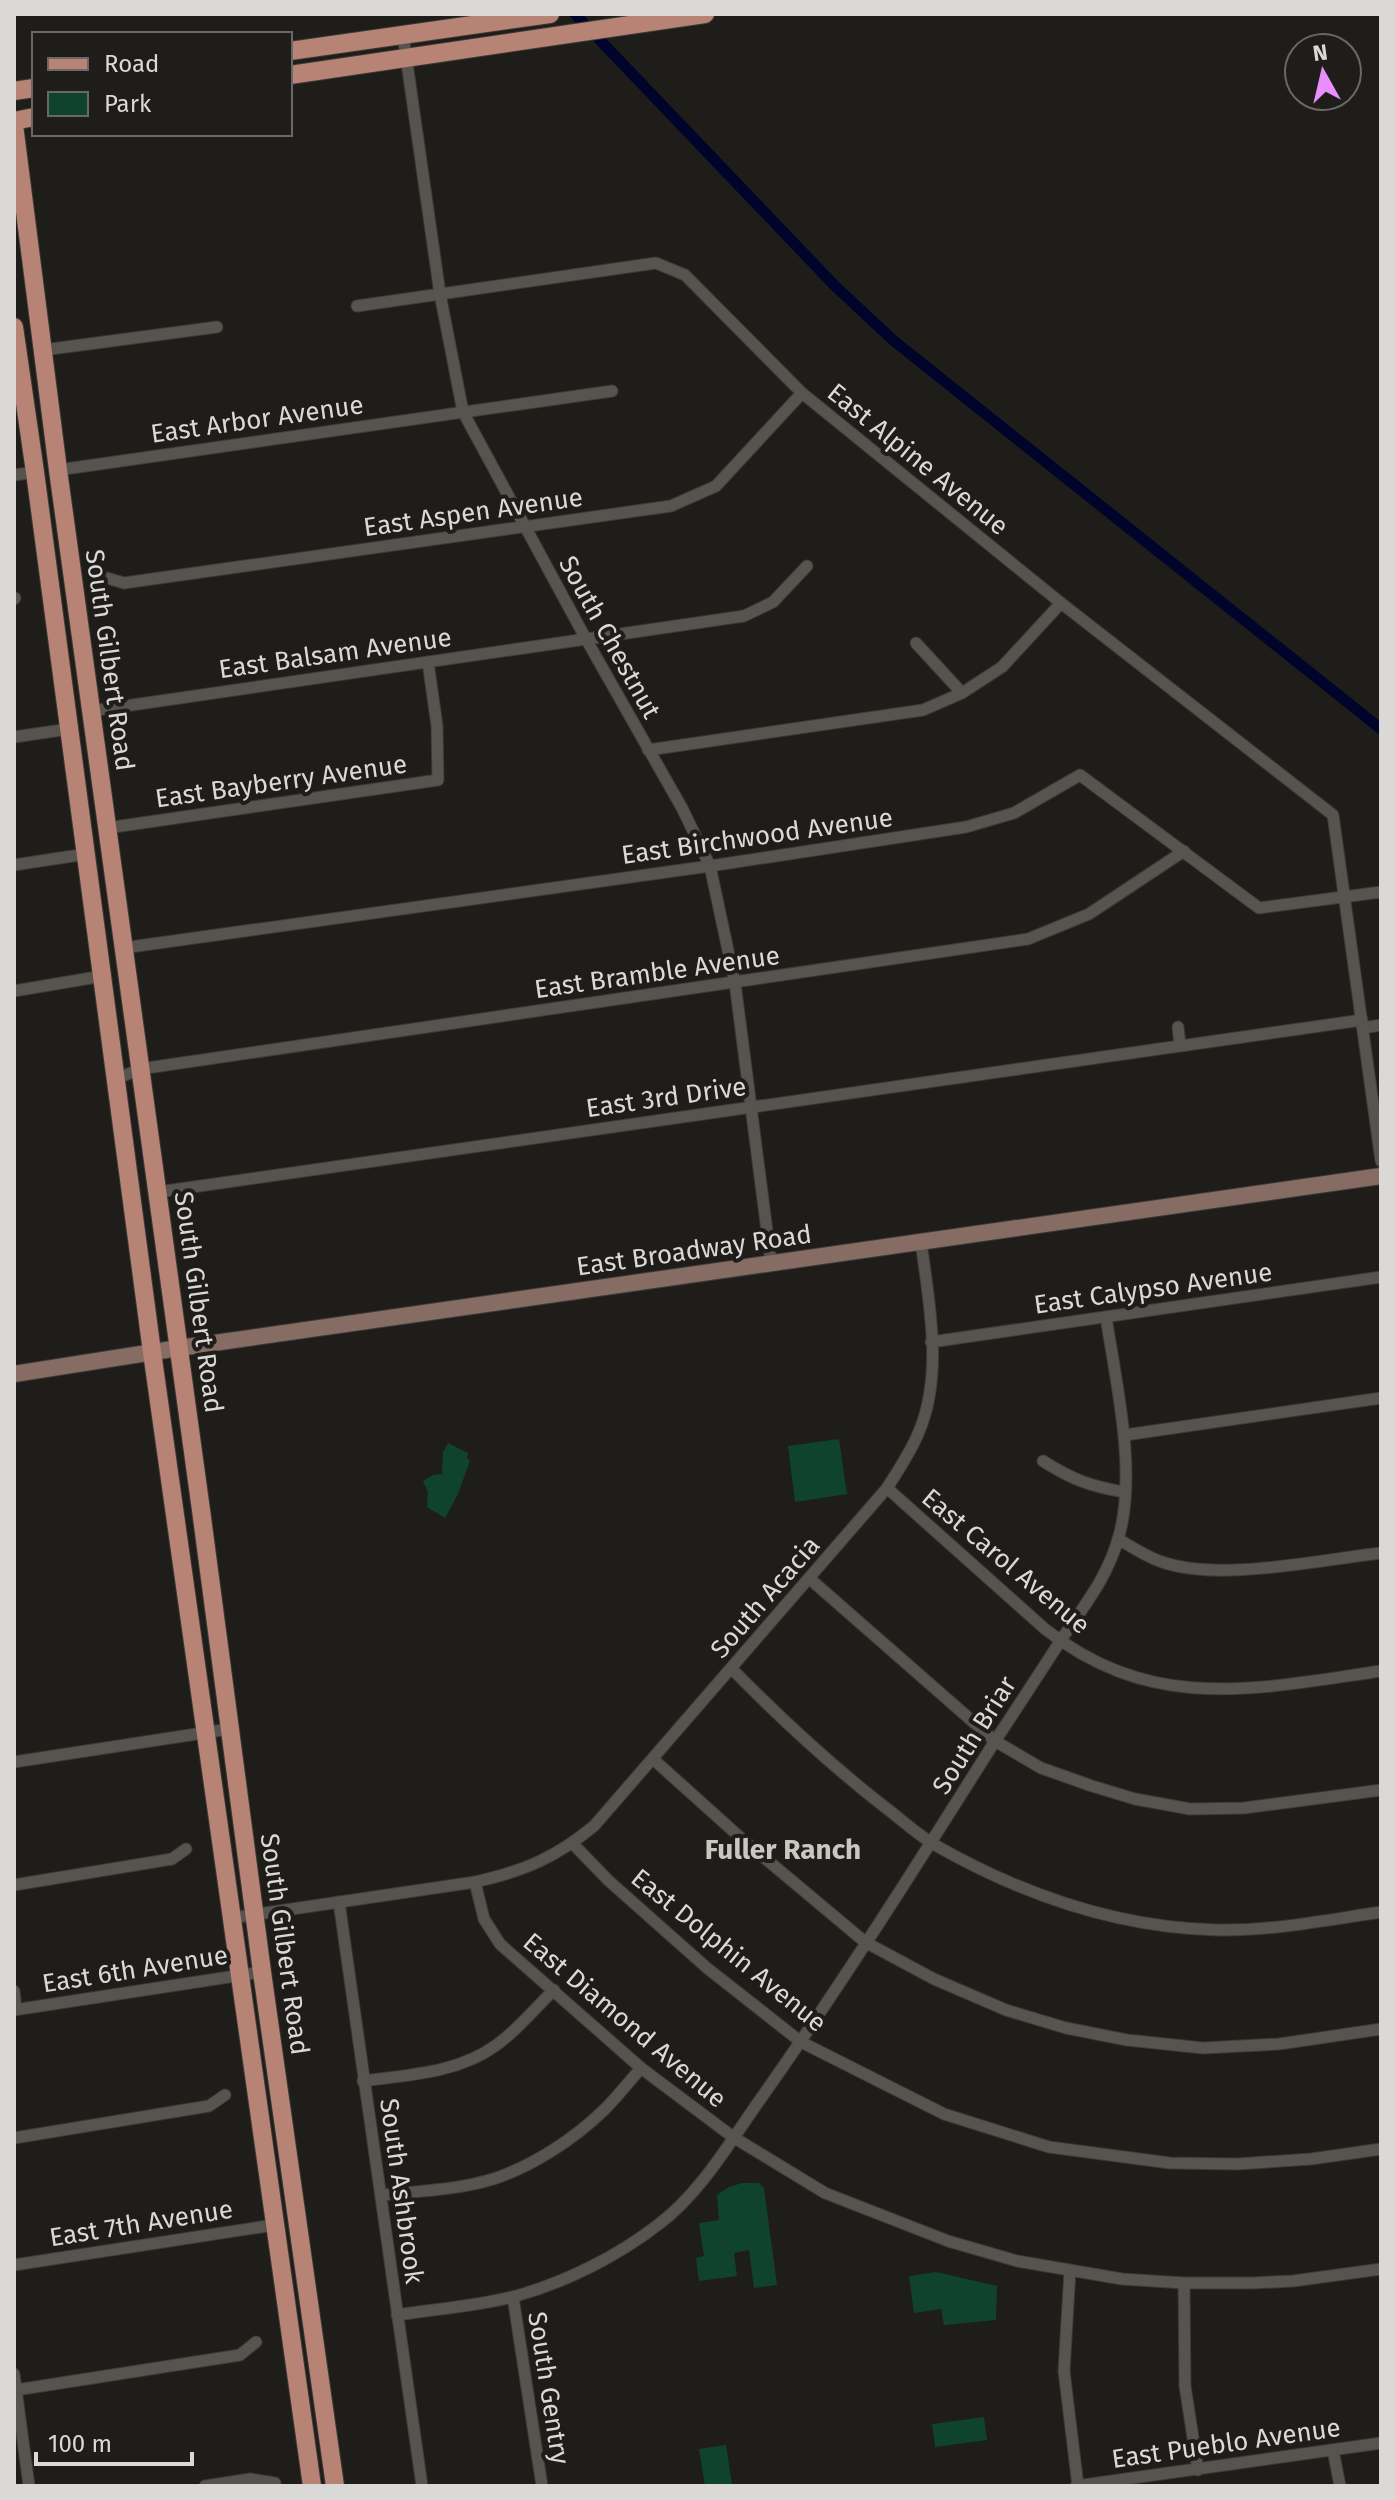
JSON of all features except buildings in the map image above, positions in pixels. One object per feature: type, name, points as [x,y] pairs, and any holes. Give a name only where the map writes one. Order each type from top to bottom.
[{"type":"main road","points":[[292,51],[550,14]]},
{"type":"main road","points":[[292,75],[705,14]]},
{"type":"main road","points":[[292,59],[329,46]]},
{"type":"main road","name":"South Gilbert Road","points":[[14,123],[58,470],[254,1914],[335,2486]]},
{"type":"main road","name":"South Gilbert Road","points":[[15,337],[152,1352],[312,2486]]},
{"type":"main road","name":"East Broadway Road","points":[[14,1374],[1381,1176]]},
{"type":"main road","points":[[178,1530],[189,1546],[202,1604],[214,1608]]},
{"type":"main road","points":[[195,1641],[206,1646],[224,1687]]},
{"type":"street","name":"South Chestnut","points":[[403,35],[440,294],[463,412],[682,808],[710,866],[735,983],[771,1262]]},
{"type":"street","name":"East Alpine Avenue","points":[[357,306],[656,263],[685,275],[802,393],[1061,603],[1333,815],[1346,897]]},
{"type":"street","points":[[43,350],[217,327]]},
{"type":"street","name":"East Arbor Avenue","points":[[58,470],[612,391]]},
{"type":"street","name":"East Aspen Avenue","points":[[107,578],[124,583],[671,506],[716,486],[802,393]]},
{"type":"street","points":[[14,475],[35,472]]},
{"type":"street","name":"East Balsam Avenue","points":[[91,711],[744,616],[773,602],[807,566]]},
{"type":"street","points":[[648,750],[923,710],[962,693],[1002,667],[1061,603]]},
{"type":"street","points":[[916,643],[962,693]]},
{"type":"street","name":"East Bayberry Avenue","points":[[107,828],[438,780],[437,726],[428,662]]},
{"type":"street","points":[[14,737],[69,729]]},
{"type":"street","name":"East Birchwood Avenue","points":[[123,948],[966,827],[1014,813],[1080,775],[1259,908],[1346,897]]},
{"type":"street","name":"East Bramble Avenue","points":[[116,1079],[140,1069],[1028,939],[1089,914],[1184,851]]},
{"type":"street","points":[[14,865],[86,854]]},
{"type":"street","points":[[1381,892],[1346,897],[1381,1161]]},
{"type":"street","points":[[14,991],[103,976]]},
{"type":"street","name":"East 3rd Drive","points":[[158,1192],[1180,1045],[1362,1024],[1381,1025]]},
{"type":"street","points":[[1178,1027],[1180,1045]]},
{"type":"street","name":"South Acacia","points":[[231,1918],[475,1882],[530,1868],[573,1844],[594,1826],[887,1488],[907,1456],[923,1420],[932,1369],[930,1309],[921,1242]]},
{"type":"street","name":"East Calypso Avenue","points":[[931,1342],[1381,1277]]},
{"type":"street","name":"South Briar","points":[[397,2315],[513,2297],[554,2284],[628,2245],[661,2223],[698,2185],[801,2042],[1103,1580],[1125,1513],[1125,1435],[1106,1317]]},
{"type":"street","points":[[1125,1435],[1381,1398]]},
{"type":"street","points":[[1043,1461],[1069,1478],[1098,1488],[1125,1492]]},
{"type":"street","name":"East Carol Avenue","points":[[887,1488],[1061,1641],[1103,1666],[1178,1688],[1220,1690],[1267,1687],[1381,1671]]},
{"type":"street","points":[[1118,1539],[1161,1562],[1200,1570],[1240,1570],[1381,1553]]},
{"type":"street","points":[[810,1579],[995,1741],[1041,1768],[1135,1799],[1190,1809],[1244,1808],[1381,1790]]},
{"type":"street","points":[[732,1669],[763,1701],[868,1793],[932,1843],[1059,1903],[1117,1918],[1217,1930],[1275,1927],[1381,1912]]},
{"type":"street","points":[[14,1762],[229,1729]]},
{"type":"street","points":[[653,1759],[742,1839],[865,1942],[934,1979],[1006,2010],[1066,2028],[1127,2040],[1203,2048],[1279,2044],[1381,2029]]},
{"type":"street","name":"East Dolphin Avenue","points":[[573,1844],[609,1881],[707,1968],[801,2042],[944,2114],[1049,2147],[1170,2163],[1237,2164],[1311,2159],[1381,2149]]},
{"type":"street","points":[[14,1885],[172,1859],[186,1849]]},
{"type":"street","name":"East Diamond Avenue","points":[[475,1882],[484,1919],[500,1944],[641,2068],[733,2137],[825,2193],[948,2241],[1017,2261],[1122,2279],[1184,2283],[1293,2281],[1381,2269]]},
{"type":"street","name":"South Ashbrook","points":[[339,1902],[422,2486]]},
{"type":"street","name":"East 6th Avenue","points":[[15,2010],[262,1972]]},
{"type":"street","points":[[363,2081],[434,2071],[469,2061],[496,2046],[554,1990]]},
{"type":"street","points":[[14,1991],[15,2010]]},
{"type":"street","points":[[382,2195],[493,2179],[538,2158],[571,2137],[604,2110],[641,2068]]},
{"type":"street","points":[[14,2138],[209,2106],[225,2095]]},
{"type":"street","name":"East 7th Avenue","points":[[14,2265],[274,2225]]},
{"type":"street","points":[[1070,2271],[1064,2371],[1077,2486]]},
{"type":"street","points":[[1184,2283],[1185,2386],[1198,2470]]},
{"type":"street","name":"South Gentry","points":[[513,2297],[542,2486]]},
{"type":"street","points":[[16,2390],[240,2355],[256,2342]]},
{"type":"street","points":[[14,2374],[29,2486]]},
{"type":"street","name":"East Pueblo Avenue","points":[[1077,2486],[1381,2443]]},
{"type":"street","points":[[1333,2450],[1340,2486]]},
{"type":"street","points":[[205,2486],[250,2479],[275,2483]]},
{"type":"green space","points":[[839,1439],[847,1494],[795,1502],[788,1446]]},
{"type":"green space","points":[[448,1443],[468,1453],[470,1461],[445,1518],[427,1507],[428,1492],[423,1481],[442,1474],[443,1452]]},
{"type":"green space","points":[[742,2183],[759,2183],[764,2188],[777,2285],[754,2288],[749,2250],[734,2253],[737,2276],[699,2281],[696,2258],[704,2256],[699,2223],[719,2220],[717,2195]]},
{"type":"green space","points":[[936,2272],[997,2286],[996,2320],[944,2325],[941,2309],[914,2313],[909,2276]]},
{"type":"green space","points":[[984,2417],[987,2440],[935,2447],[932,2424]]},
{"type":"green space","points":[[726,2445],[732,2485],[705,2486],[699,2449]]},
{"type":"waterway","points":[[575,14],[835,286],[894,341],[1381,729]]},
{"type":"district","name":"Fuller Ranch","points":[[783,1849]]}]
